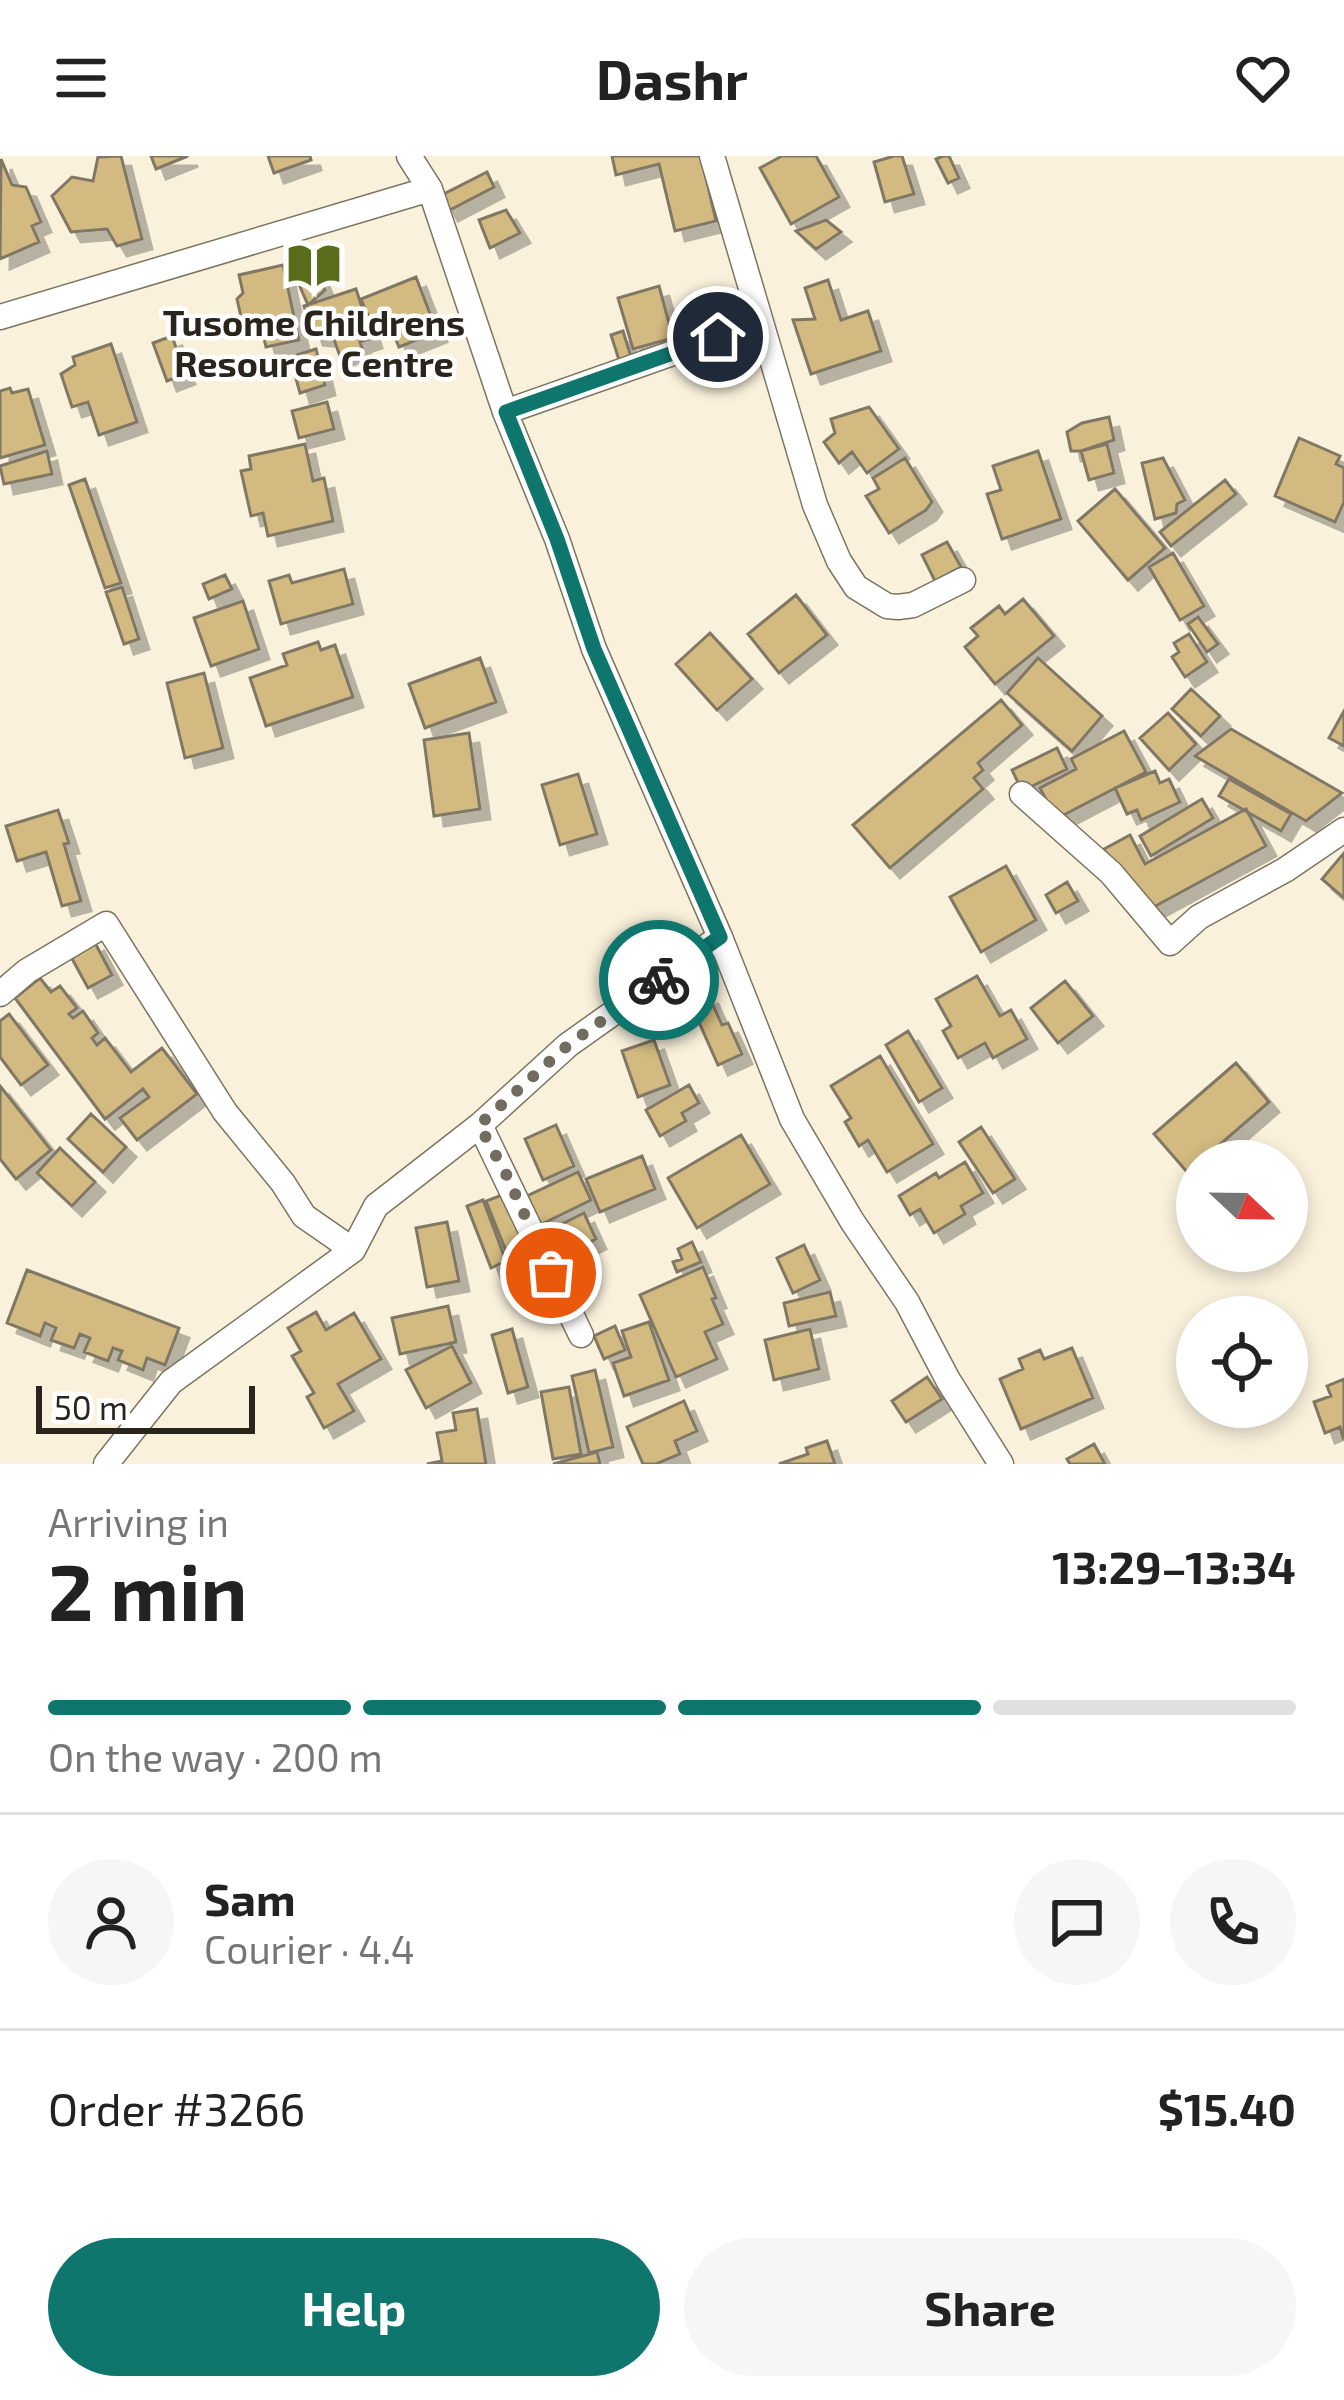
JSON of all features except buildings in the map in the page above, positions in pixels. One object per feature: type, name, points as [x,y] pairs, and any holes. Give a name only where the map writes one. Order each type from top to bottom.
[{"type":"street","points":[[409,156],[430,189],[594,649],[720,937],[792,1119],[852,1221],[908,1302],[948,1381],[1001,1464]]},
{"type":"street","points":[[712,156],[815,505],[839,561],[856,587],[887,606],[914,604],[963,580]]},
{"type":"street","points":[[0,317],[430,189]]},
{"type":"street","points":[[506,412],[760,322]]},
{"type":"street","points":[[1022,794],[1111,873],[1170,943],[1199,917],[1285,870],[1344,830]]},
{"type":"street","points":[[0,994],[27,971],[106,924],[225,1112],[304,1216],[353,1250]]},
{"type":"street","points":[[106,1464],[171,1382],[353,1250],[376,1207],[479,1125],[568,1045],[720,937]]},
{"type":"street","points":[[479,1125],[580,1335]]},
{"type":"way so far","points":[[551,1273],[479,1125],[568,1045],[659,980]]},
{"type":"place","name":"Tusome Childrens Resource Centre","points":[[314,265]]},
{"type":"route","points":[[659,980],[720,937],[594,649],[557,539],[506,412],[718,337]]}]
